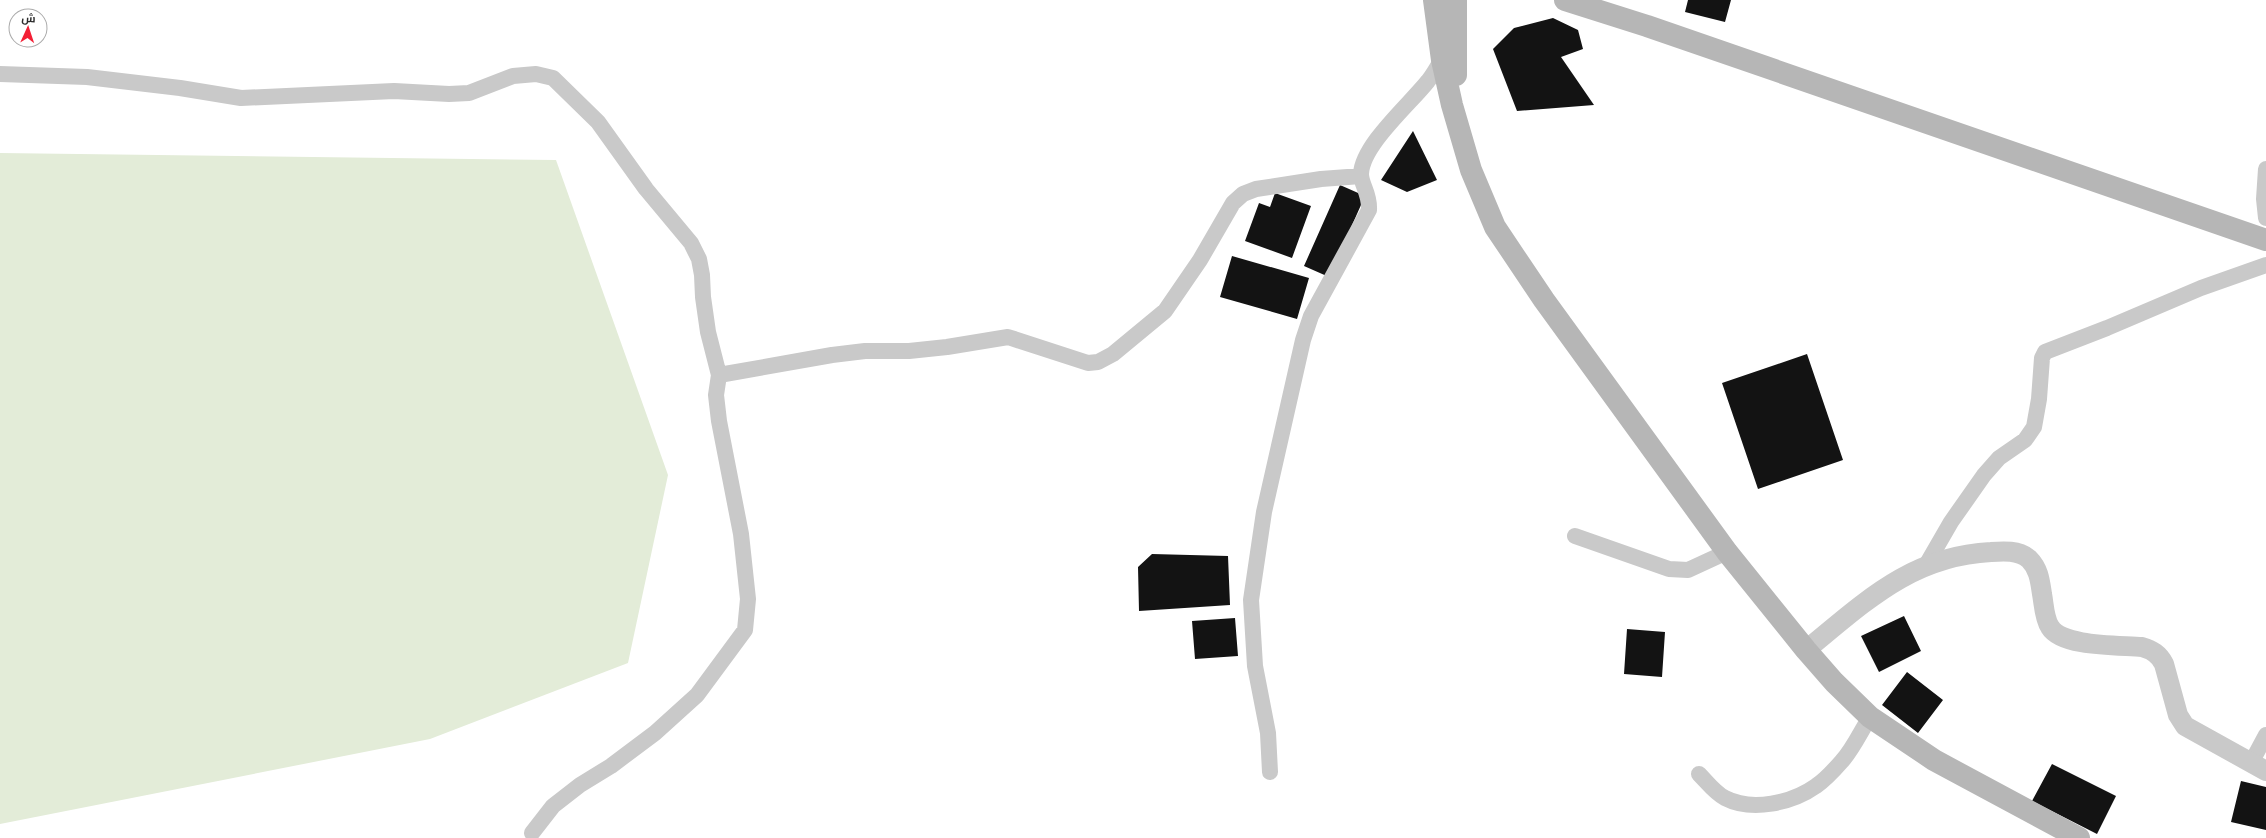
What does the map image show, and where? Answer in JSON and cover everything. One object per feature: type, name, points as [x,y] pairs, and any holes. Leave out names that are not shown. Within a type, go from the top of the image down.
[{"type":"main road","points":[[1434,0],[1442,60],[1456,120],[1477,186],[1495,226],[1511,253],[1727,552],[1806,650],[1834,682],[1870,717],[1934,760],[2079,838]]},
{"type":"main road","points":[[1456,0],[1456,120]]},
{"type":"main road","points":[[1565,0],[1647,26],[2266,240]]},
{"type":"main road","points":[[1598,0],[1629,14],[1647,26]]},
{"type":"street","points":[[1270,772],[1268,733],[1255,666],[1252,630],[1253,580],[1270,481],[1303,340],[1311,316],[1369,210],[1368,194],[1361,176],[1364,160],[1373,146],[1429,80],[1442,60]]},
{"type":"street","points":[[0,74],[87,77],[180,88],[241,98],[394,91],[449,94],[469,93],[513,76],[536,74],[553,78],[598,122],[646,189],[691,243],[699,259],[708,332],[719,375],[716,395],[719,422],[741,534],[748,599],[745,630],[697,695],[643,742],[612,766],[580,785],[553,806],[532,833]]},
{"type":"street","points":[[2266,169],[2264,193],[2266,218]]},
{"type":"street","points":[[719,375],[832,355],[865,351],[909,351],[947,347],[1008,337],[1088,363],[1098,362],[1113,354],[1165,310],[1197,265],[1233,203],[1243,194],[1256,189],[1321,179],[1361,176]]},
{"type":"street","points":[[1926,567],[1951,522],[1984,475],[1999,458],[2025,440],[2034,427],[2039,398],[2042,358],[2045,352],[2107,328],[2201,288],[2266,265]]},
{"type":"street","points":[[1575,536],[1669,568],[1688,570],[1727,552]]},
{"type":"street","points":[[1806,650],[1878,591],[1899,578],[1953,556],[1973,553],[2016,552],[2028,558],[2039,572],[2047,620],[2050,628],[2060,636],[2075,641],[2142,647],[2152,650],[2161,658],[2164,664],[2178,715],[2185,726],[2259,767],[2266,735]]},
{"type":"street","points":[[1699,774],[1714,790],[1725,798],[1737,802],[1758,805],[1798,796],[1816,786],[1843,761],[1870,717]]},
{"type":"green space","points":[[0,153],[556,160],[668,475],[628,663],[430,739],[0,824]]},
{"type":"building","points":[[1688,0],[1731,0],[1725,22],[1685,12]]},
{"type":"building","points":[[1553,18],[1578,30],[1583,49],[1561,57],[1594,105],[1517,111],[1493,49],[1514,28]]},
{"type":"building","points":[[1413,131],[1437,180],[1407,192],[1381,180]]},
{"type":"building","points":[[1340,185],[1365,196],[1329,277],[1304,266]]},
{"type":"building","points":[[1275,193],[1311,206],[1292,258],[1245,241],[1259,203],[1270,207]]},
{"type":"building","points":[[1232,256],[1309,278],[1297,319],[1220,297]]},
{"type":"building","points":[[1807,354],[1843,460],[1758,489],[1722,383]]},
{"type":"building","points":[[1152,554],[1228,556],[1230,605],[1139,611],[1138,567]]},
{"type":"building","points":[[1904,616],[1921,651],[1879,672],[1861,636]]},
{"type":"building","points":[[1235,618],[1238,656],[1195,659],[1192,621]]},
{"type":"building","points":[[1627,629],[1665,632],[1662,677],[1624,674]]},
{"type":"building","points":[[1907,672],[1943,700],[1918,733],[1882,705]]},
{"type":"building","points":[[2052,764],[2116,796],[2097,834],[2032,801]]},
{"type":"building","points":[[2241,781],[2266,787],[2266,830],[2231,822]]}]
